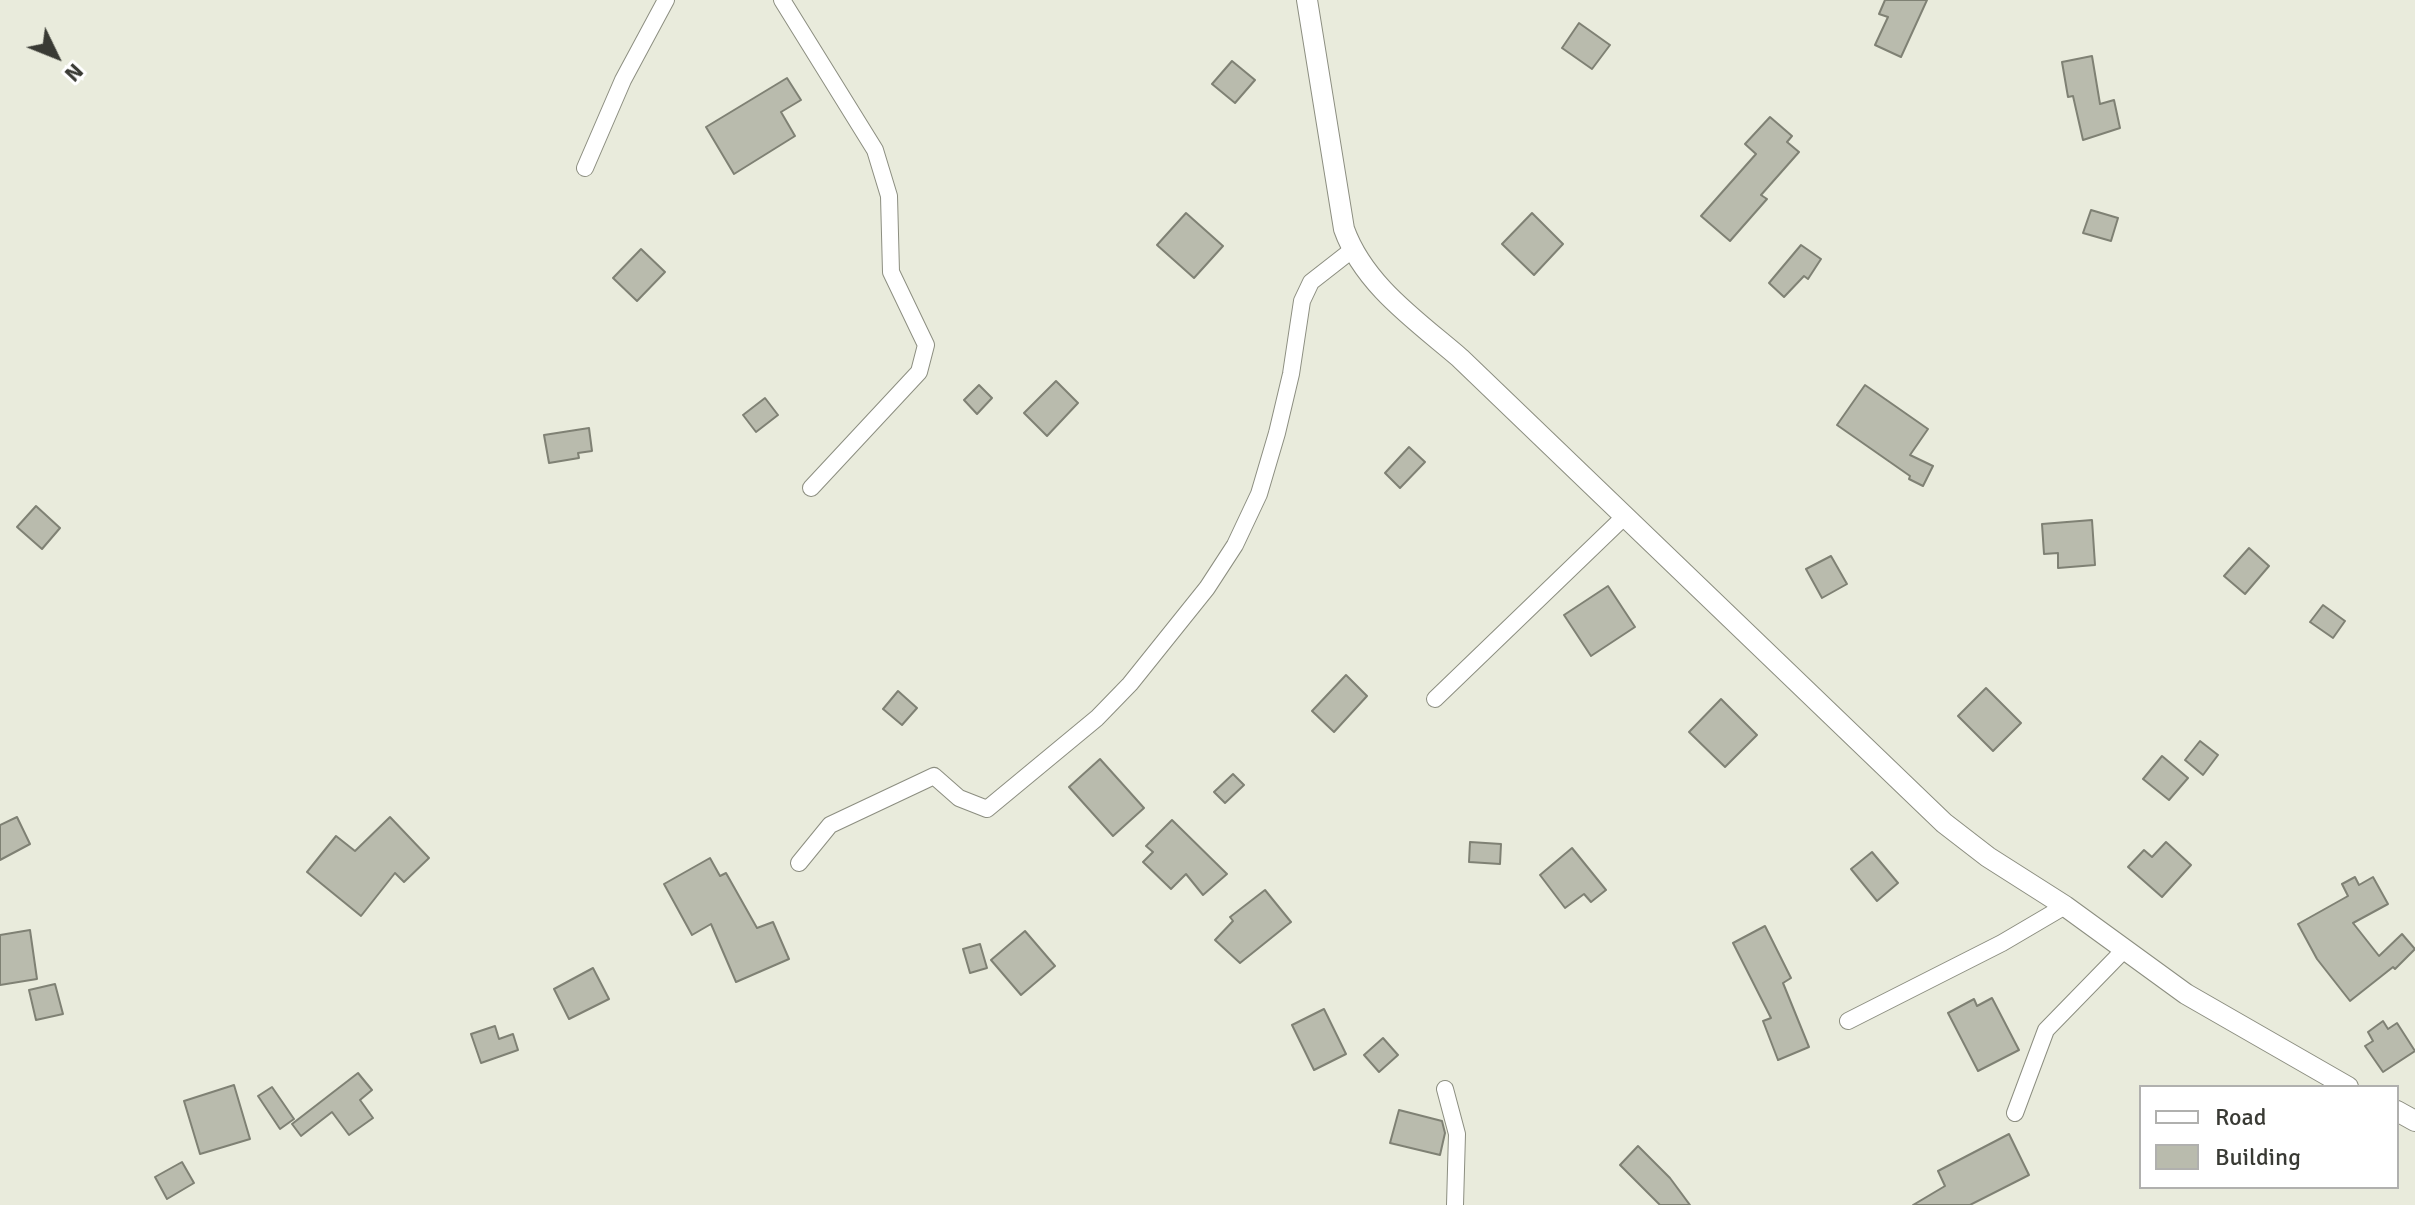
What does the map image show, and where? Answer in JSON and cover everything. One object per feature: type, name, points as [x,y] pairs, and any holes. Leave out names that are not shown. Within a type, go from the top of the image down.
[{"type":"street","points":[[585,168],[623,80],[666,0]]},
{"type":"street","points":[[782,0],[875,150],[889,196],[891,272],[926,345],[919,372],[811,488]]},
{"type":"street","points":[[1307,0],[1344,229],[1352,250],[1381,287],[1460,358],[1944,823],[2186,994],[2345,1085]]},
{"type":"street","points":[[799,863],[830,825],[934,776],[959,798],[987,809],[1097,718],[1130,684],[1207,588],[1235,545],[1259,494],[1277,433],[1291,374],[1302,301],[1311,282],[1352,250]]},
{"type":"street","points":[[1435,699],[1625,516]]},
{"type":"street","points":[[1848,1021],[2002,943],[2065,906]]},
{"type":"street","points":[[2015,1113],[2046,1030],[2124,950]]},
{"type":"street","points":[[1445,1089],[1457,1134],[1455,1205]]},
{"type":"building","points":[[1885,0],[1927,0],[1901,57],[1875,45],[1888,17],[1879,14]]},
{"type":"building","points":[[1579,23],[1610,45],[1592,69],[1562,48]]},
{"type":"building","points":[[2092,56],[2100,104],[2114,100],[2120,128],[2083,140],[2073,96],[2068,97],[2062,62]]},
{"type":"building","points":[[1232,61],[1255,80],[1235,103],[1212,84]]},
{"type":"building","points":[[787,78],[801,100],[781,112],[795,136],[734,174],[706,127]]},
{"type":"building","points":[[1770,117],[1792,136],[1787,142],[1799,152],[1761,195],[1767,199],[1730,241],[1701,216],[1756,154],[1745,144]]},
{"type":"building","points":[[2091,210],[2118,218],[2111,241],[2083,233]]},
{"type":"building","points":[[1186,213],[1223,246],[1194,278],[1157,245]]},
{"type":"building","points":[[1532,213],[1563,244],[1534,275],[1502,244]]},
{"type":"building","points":[[1801,245],[1821,259],[1808,279],[1804,276],[1784,297],[1769,283]]},
{"type":"building","points":[[641,249],[665,272],[637,301],[613,278]]},
{"type":"building","points":[[1056,381],[1078,403],[1047,436],[1024,413]]},
{"type":"building","points":[[979,385],[992,398],[977,414],[964,400]]},
{"type":"building","points":[[1865,385],[1928,429],[1910,455],[1933,466],[1923,486],[1837,425]]},
{"type":"building","points":[[765,398],[778,415],[756,432],[743,415]]},
{"type":"building","points":[[589,428],[592,451],[578,453],[579,458],[549,463],[544,435]]},
{"type":"building","points":[[1409,447],[1425,462],[1400,488],[1385,473]]},
{"type":"building","points":[[36,506],[60,528],[42,549],[17,527]]},
{"type":"building","points":[[2092,520],[2095,565],[2058,568],[2058,553],[2044,554],[2042,524]]},
{"type":"building","points":[[2249,548],[2269,566],[2245,594],[2224,576]]},
{"type":"building","points":[[1831,556],[1847,584],[1822,598],[1806,569]]},
{"type":"building","points":[[1608,586],[1635,627],[1591,656],[1564,615]]},
{"type":"building","points":[[2323,605],[2345,621],[2333,638],[2310,622]]},
{"type":"building","points":[[1346,675],[1367,696],[1334,732],[1312,711]]},
{"type":"building","points":[[1986,688],[2021,723],[1993,751],[1958,716]]},
{"type":"building","points":[[898,691],[917,708],[902,725],[883,709]]},
{"type":"building","points":[[1721,699],[1757,735],[1725,767],[1689,732]]},
{"type":"building","points":[[2200,741],[2218,755],[2203,775],[2185,760]]},
{"type":"building","points":[[2162,756],[2188,778],[2169,800],[2143,779]]},
{"type":"building","points":[[1100,759],[1144,808],[1113,836],[1069,787]]},
{"type":"building","points":[[1233,774],[1244,785],[1225,803],[1214,792]]},
{"type":"building","points":[[17,817],[30,844],[0,860],[0,825]]},
{"type":"building","points":[[390,817],[429,858],[404,882],[395,873],[361,916],[307,872],[336,836],[355,851]]},
{"type":"building","points":[[1172,820],[1227,874],[1203,895],[1186,874],[1171,889],[1143,862],[1153,852],[1146,846]]},
{"type":"building","points":[[1470,842],[1501,844],[1500,864],[1469,862]]},
{"type":"building","points":[[2166,842],[2191,865],[2162,897],[2128,867],[2144,850],[2152,857]]},
{"type":"building","points":[[1572,848],[1606,890],[1591,902],[1584,894],[1565,908],[1540,875]]},
{"type":"building","points":[[1872,852],[1898,883],[1877,901],[1851,869]]},
{"type":"building","points":[[710,858],[720,876],[726,873],[757,928],[773,922],[789,959],[736,982],[711,924],[692,935],[664,884]]},
{"type":"building","points":[[2355,877],[2359,885],[2373,877],[2388,904],[2353,923],[2379,956],[2402,934],[2415,949],[2395,969],[2393,967],[2350,1001],[2317,959],[2298,924],[2348,896],[2342,884]]},
{"type":"building","points":[[1265,890],[1291,922],[1240,963],[1215,940],[1233,921],[1230,917]]},
{"type":"building","points":[[1765,926],[1791,978],[1783,983],[1809,1047],[1778,1060],[1763,1021],[1771,1018],[1733,943]]},
{"type":"building","points":[[30,930],[37,979],[0,985],[0,935]]},
{"type":"building","points":[[1025,931],[1055,966],[1021,995],[991,960]]},
{"type":"building","points":[[980,944],[987,968],[970,973],[963,949]]},
{"type":"building","points":[[593,968],[609,999],[569,1019],[554,989]]},
{"type":"building","points":[[55,984],[63,1014],[36,1020],[29,990]]},
{"type":"building","points":[[1992,998],[2019,1050],[1978,1071],[1948,1013],[1974,999],[1977,1006]]},
{"type":"building","points":[[1324,1009],[1346,1054],[1314,1070],[1292,1025]]},
{"type":"building","points":[[2383,1021],[2388,1029],[2397,1023],[2415,1051],[2383,1072],[2365,1046],[2373,1041],[2368,1032]]},
{"type":"building","points":[[495,1026],[499,1039],[513,1034],[518,1050],[481,1063],[471,1034]]},
{"type":"building","points":[[1383,1038],[1398,1055],[1379,1072],[1364,1055]]},
{"type":"building","points":[[358,1073],[372,1090],[360,1100],[373,1118],[349,1135],[332,1112],[301,1136],[292,1124]]},
{"type":"building","points":[[234,1085],[250,1139],[200,1154],[184,1101]]},
{"type":"building","points":[[272,1087],[294,1119],[280,1129],[258,1096]]},
{"type":"building","points":[[1399,1110],[1442,1121],[1445,1133],[1440,1155],[1390,1143]]},
{"type":"building","points":[[2009,1134],[2029,1175],[1970,1205],[1913,1205],[1945,1186],[1938,1171]]},
{"type":"building","points":[[1638,1146],[1670,1178],[1690,1205],[1660,1205],[1620,1165]]},
{"type":"building","points":[[182,1162],[194,1183],[167,1199],[155,1177]]}]
